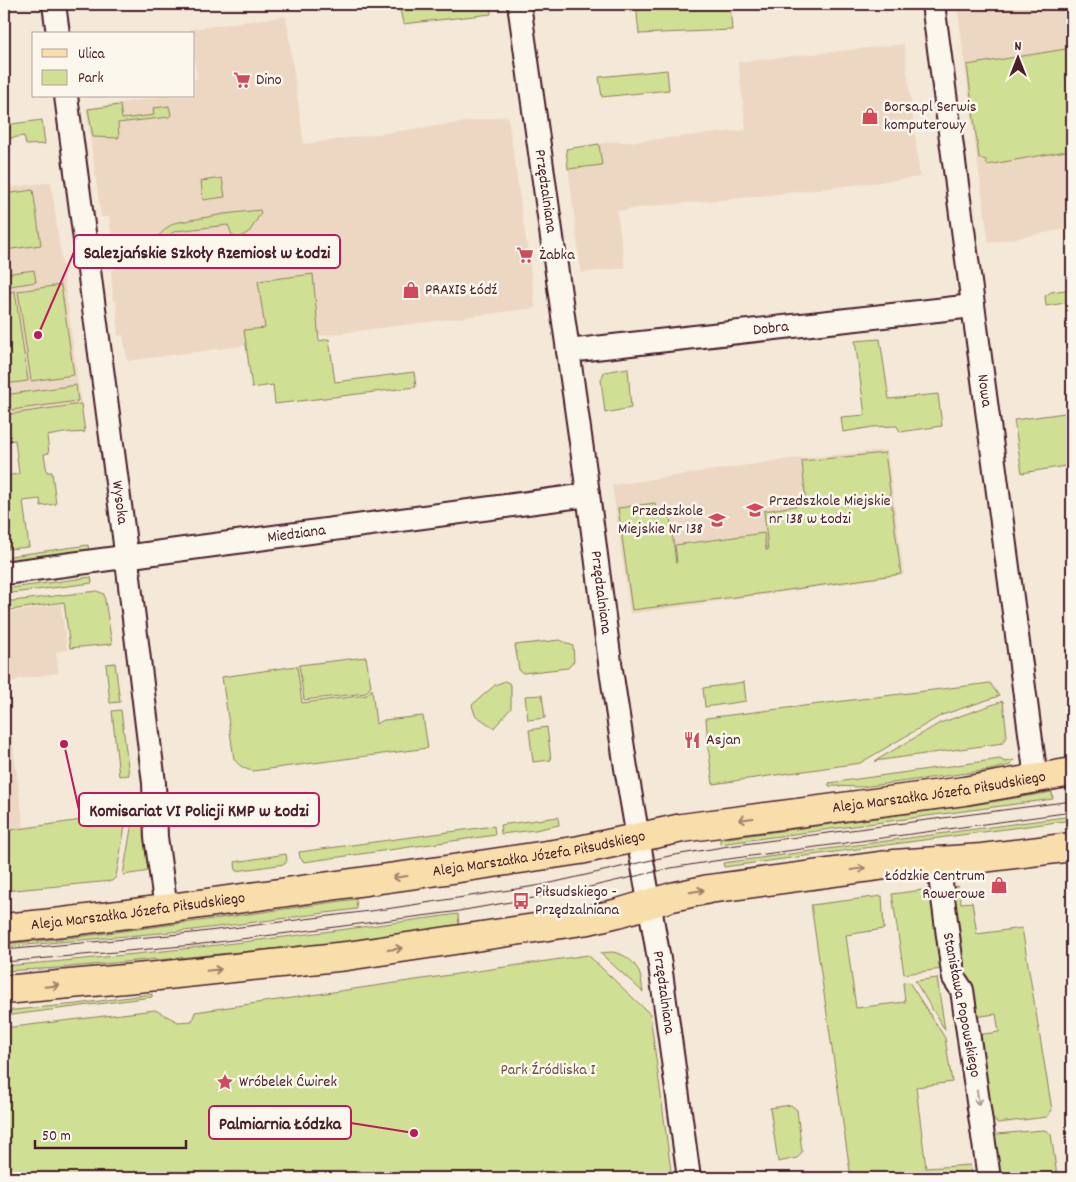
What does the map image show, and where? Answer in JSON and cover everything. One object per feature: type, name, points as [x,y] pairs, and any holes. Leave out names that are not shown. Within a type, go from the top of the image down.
[{"type":"main road","name":"Aleja Marszałka Józefa Piłsudskiego","points":[[4,928],[166,909],[553,854],[682,828],[964,791],[1072,772]]},
{"type":"main road","points":[[4,990],[346,956],[589,920],[709,889],[894,864],[982,858],[1072,847]]},
{"type":"street","points":[[54,4],[58,32]]},
{"type":"street","name":"Przędzalniana","points":[[519,4],[611,670],[660,965],[689,1178]]},
{"type":"street","name":"Nowa","points":[[933,4],[1036,778]]},
{"type":"street","name":"Wysoka","points":[[66,98],[154,783],[156,837],[166,909]]},
{"type":"street","name":"Dobra","points":[[568,351],[973,306]]},
{"type":"street","name":"Miedziana","points":[[4,573],[588,495]]},
{"type":"street","name":"Stanisława Popowskiego","points":[[938,861],[953,973],[962,990],[989,1178]]},
{"type":"shaded area","points":[[957,4],[1072,4],[1072,228],[989,243]]},
{"type":"shaded area","points":[[286,16],[304,144],[508,116],[536,308],[127,361],[123,335],[118,336],[116,301],[113,301],[111,270],[116,269],[109,217],[101,217],[86,108],[153,98],[195,98],[195,79],[197,78],[195,32],[191,32],[190,29]]},
{"type":"shaded area","points":[[904,44],[920,177],[617,211],[625,268],[581,273],[566,149],[609,142],[627,142],[746,130],[738,62]]},
{"type":"shaded area","points":[[51,182],[85,432],[70,432],[4,442],[4,188]]},
{"type":"shaded area","name":"Przedszkole Miejskie nr 138 w Łodzi","points":[[887,450],[904,575],[630,614],[612,485],[788,459]]},
{"type":"shaded area","points":[[62,604],[68,650],[56,652],[59,673],[19,679],[8,687],[6,694],[24,828],[4,831],[4,613]]},
{"type":"green space","points":[[399,4],[490,4],[491,14],[403,24]]},
{"type":"green space","points":[[636,4],[730,4],[732,30],[639,34]]},
{"type":"green space","points":[[1072,48],[1072,150],[987,165],[986,160],[979,158],[967,65]]},
{"type":"green space","points":[[667,70],[669,90],[602,97],[599,77]]},
{"type":"green space","points":[[120,105],[122,119],[154,115],[153,108],[169,106],[171,115],[169,117],[118,123],[118,138],[93,137],[88,109]]},
{"type":"green space","points":[[42,120],[45,144],[26,145],[24,136],[4,139],[4,125]]},
{"type":"green space","points":[[599,144],[602,165],[568,169],[566,149]]},
{"type":"green space","points":[[222,178],[225,197],[203,200],[201,181]]},
{"type":"green space","points":[[33,190],[41,245],[4,250],[4,194]]},
{"type":"green space","points":[[260,210],[261,213],[250,231],[238,239],[232,235],[228,225],[176,231],[163,244],[156,238],[174,223]]},
{"type":"green space","points":[[34,270],[36,282],[4,287],[4,274]]},
{"type":"green space","points":[[313,274],[319,341],[329,339],[335,382],[414,372],[416,387],[275,404],[273,385],[252,388],[244,330],[265,328],[258,281]]},
{"type":"green space","points":[[61,285],[74,375],[31,381],[18,291]]},
{"type":"green space","points":[[1072,289],[1072,302],[1046,306],[1045,296],[1051,292]]},
{"type":"green space","points":[[15,291],[28,381],[4,384],[4,293]]},
{"type":"green space","points":[[880,339],[889,399],[938,394],[942,426],[900,432],[897,426],[873,427],[843,432],[841,417],[865,415],[855,341]]},
{"type":"green space","points":[[628,368],[631,408],[605,413],[601,380],[604,372]]},
{"type":"green space","points":[[76,385],[78,401],[4,411],[4,395]]},
{"type":"green space","points":[[81,404],[85,432],[70,432],[47,436],[49,453],[44,454],[47,472],[52,472],[56,504],[41,506],[40,499],[23,501],[29,547],[8,549],[8,544],[4,543],[4,476],[19,474],[15,440],[4,442],[4,415]]},
{"type":"green space","points":[[1072,412],[1072,465],[1022,473],[1014,420]]},
{"type":"green space","name":"Przedszkole Miejskie nr 138 w Łodzi","points":[[885,453],[901,574],[632,610],[618,508],[655,503],[656,511],[669,509],[676,563],[675,545],[764,533],[766,550],[768,550],[764,511],[806,504],[802,461]]},
{"type":"green space","points":[[88,545],[89,552],[11,562],[10,556]]},
{"type":"green space","points":[[91,577],[92,583],[4,594],[4,589]]},
{"type":"green space","points":[[97,591],[104,594],[112,644],[70,648],[64,602],[4,611],[4,602]]},
{"type":"green space","points":[[560,640],[573,646],[574,661],[568,668],[523,673],[519,670],[515,645]]},
{"type":"green space","points":[[366,657],[371,686],[366,693],[304,700],[299,665]]},
{"type":"green space","points":[[115,663],[120,702],[110,703],[106,664]]},
{"type":"green space","points":[[297,666],[302,703],[367,695],[372,689],[376,724],[384,720],[423,716],[428,748],[253,771],[242,767],[234,759],[222,677]]},
{"type":"green space","points":[[505,681],[511,686],[511,708],[494,728],[475,715],[472,705],[495,685]]},
{"type":"green space","points":[[744,682],[746,701],[705,707],[703,688]]},
{"type":"green space","points":[[990,683],[999,696],[942,715],[860,763],[713,784],[706,718]]},
{"type":"green space","points":[[542,695],[545,718],[528,720],[525,696]]},
{"type":"green space","points":[[1003,701],[1007,736],[1003,743],[875,761],[940,723]]},
{"type":"green space","points":[[121,710],[129,775],[119,776],[112,711]]},
{"type":"green space","points":[[547,727],[551,760],[533,762],[529,730]]},
{"type":"green space","points":[[1000,759],[1005,762],[1015,760],[1010,765],[990,770],[862,787],[829,786],[829,783]]},
{"type":"green space","points":[[131,792],[116,877],[112,881],[4,891],[4,831],[124,814],[122,793]]},
{"type":"green space","points":[[1052,792],[1053,799],[720,844],[720,839],[967,806]]},
{"type":"green space","points":[[141,804],[150,871],[123,875],[135,805]]},
{"type":"green space","points":[[1072,816],[1072,820],[724,867],[723,863]]},
{"type":"green space","points":[[558,817],[559,825],[501,834],[500,825]]},
{"type":"green space","points":[[494,826],[495,835],[304,862],[300,858],[299,852]]},
{"type":"green space","points":[[286,854],[287,860],[285,864],[236,871],[235,862]]},
{"type":"green space","points":[[958,886],[961,903],[972,902],[977,934],[1022,928],[1052,1110],[1047,1117],[998,1123],[989,1116],[976,1035],[999,1032],[996,1014],[974,1017],[964,977],[947,888]]},
{"type":"green space","points":[[930,889],[932,891],[942,969],[904,974],[892,894]]},
{"type":"green space","points":[[882,896],[884,929],[846,935],[856,1008],[905,1002],[903,983],[909,982],[945,1038],[952,1082],[916,1087],[926,1168],[970,1165],[973,1178],[851,1178],[811,905]]},
{"type":"green space","points":[[356,899],[357,909],[193,930],[4,947],[4,944],[61,939]]},
{"type":"green space","points":[[458,914],[459,925],[344,942],[158,960],[4,971],[4,966],[118,956]]},
{"type":"green space","points":[[612,952],[625,957],[636,966],[641,977],[643,992],[600,953]]},
{"type":"green space","name":"Park Źródliska I","points":[[588,955],[650,1014],[672,1178],[4,1178],[4,1028],[155,1010],[178,1022],[192,1021],[195,1012]]},
{"type":"green space","points":[[937,978],[945,1030],[915,981]]},
{"type":"green space","points":[[152,994],[152,997],[4,1016],[4,1011]]},
{"type":"green space","points":[[791,1105],[797,1110],[802,1152],[797,1158],[778,1162],[770,1108]]},
{"type":"green space","points":[[1043,1130],[1051,1134],[1057,1176],[1067,1178],[996,1178],[990,1141],[997,1134]]},
{"type":"tram line","points":[[4,950],[192,933],[386,909],[542,885],[669,856],[729,846],[1072,801]]},
{"type":"tram line","points":[[4,962],[194,945],[453,912],[568,892],[671,868],[714,861],[1072,812]]},
{"type":"place","name":"Dino","points":[[242,80]]},
{"type":"place","name":"Borsa.pl Serwis komputerowy","points":[[870,116]]},
{"type":"place","name":"Żabka","points":[[525,255]]},
{"type":"place","name":"PRAXIS Łódź","points":[[411,290]]},
{"type":"place","name":"Salezjańskie Szkoły Rzemiosł w Łodzi","points":[[38,335]]},
{"type":"place","name":"Przedszkole Miejskie nr 138 w Łodzi","points":[[755,510]]},
{"type":"place","name":"Przedszkole Miejskie Nr 138","points":[[717,520]]},
{"type":"place","name":"Asjan","points":[[692,740]]},
{"type":"place","name":"Komisariat VI Policji KMP w Łodzi","points":[[64,744]]},
{"type":"place","name":"Łódzkie Centrum Rowerowe","points":[[999,885]]},
{"type":"place","name":"Piłsudskiego - Przędzalniana","points":[[521,901]]},
{"type":"place","name":"Wróbelek Ćwirek","points":[[225,1082]]},
{"type":"place","name":"Palmiarnia Łódzka","points":[[414,1133]]}]
